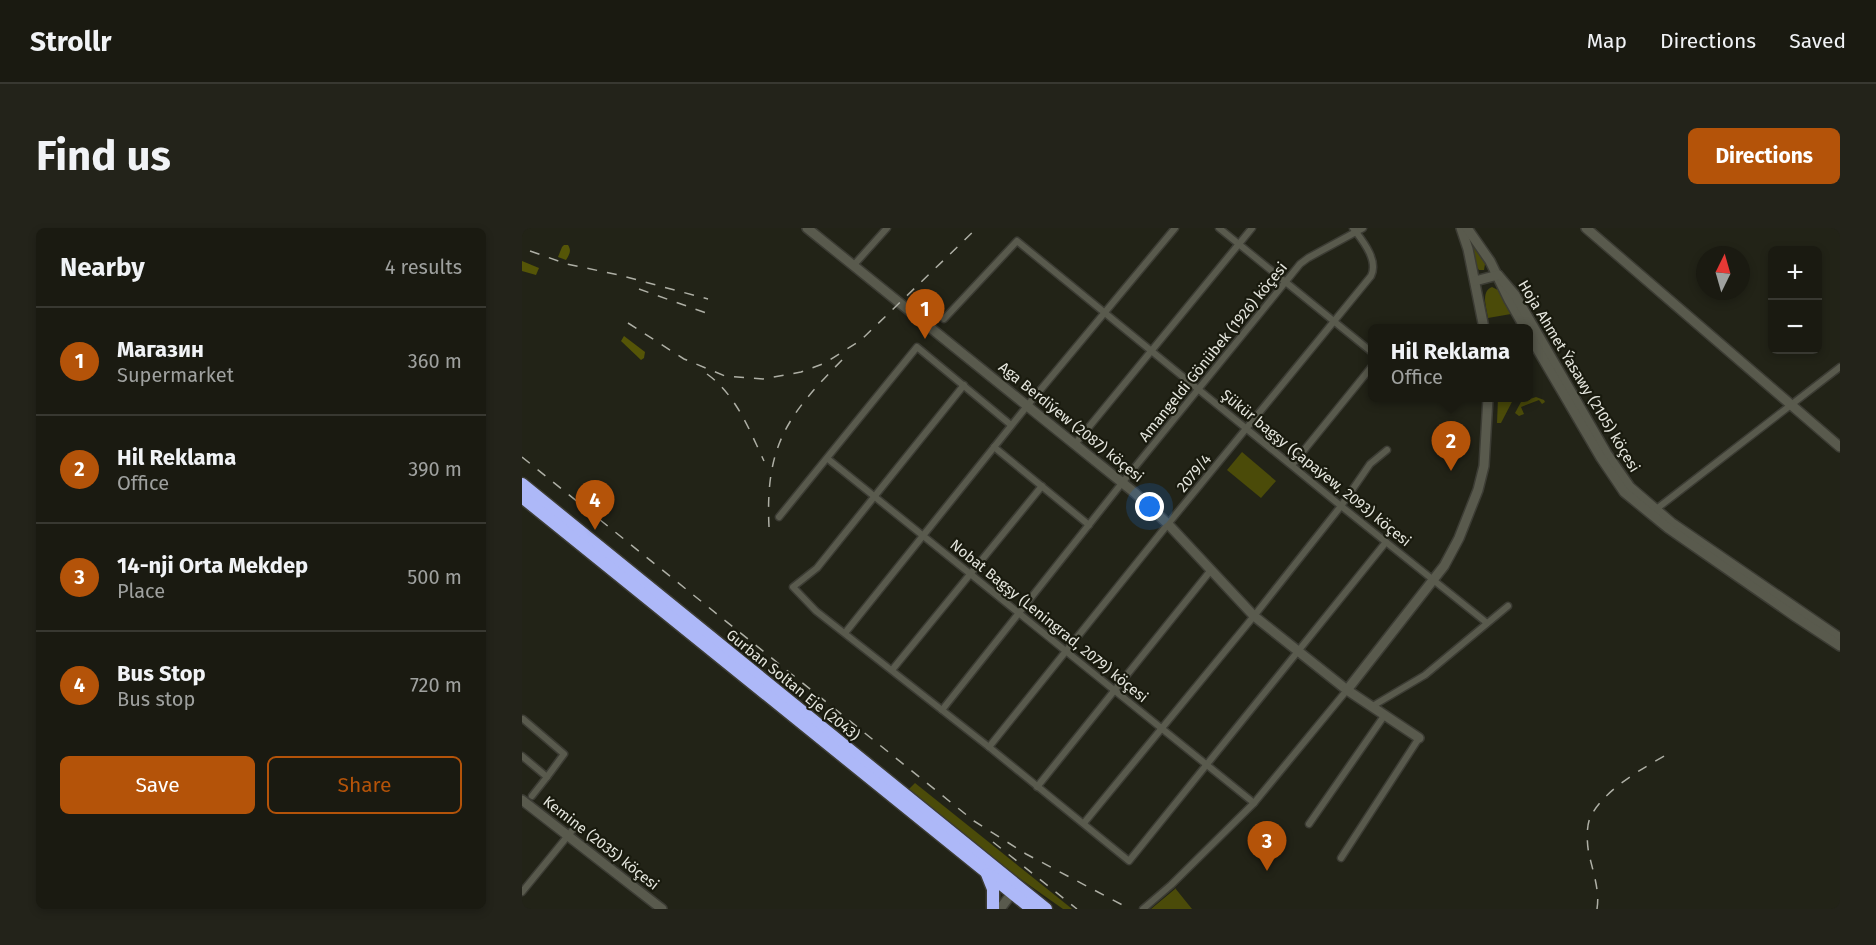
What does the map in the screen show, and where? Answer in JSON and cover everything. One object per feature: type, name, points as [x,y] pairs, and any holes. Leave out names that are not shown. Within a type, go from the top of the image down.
[{"type":"highway","name":"Gurban Soltan Eje (2043)","points":[[522,484],[1015,890],[1032,903],[1048,909]]},
{"type":"highway","name":"Gurban Soltan Eje (2043)","points":[[522,497],[984,870],[1015,890]]},
{"type":"highway","points":[[984,870],[993,889],[993,909]]},
{"type":"street","name":"Aga Berdiýew (2087) köçesi","points":[[807,228],[1122,483],[1168,524],[1254,616],[1347,690],[1419,738]]},
{"type":"street","points":[[853,266],[887,228]]},
{"type":"street","points":[[845,633],[1027,405],[1175,228]]},
{"type":"street","points":[[1219,228],[1285,284],[1368,349]]},
{"type":"street","points":[[1075,444],[1252,228]]},
{"type":"street","name":"Amangeldi Gönübek (1926) köçesi","points":[[942,710],[1122,483],[1304,261],[1354,230],[1363,228]]},
{"type":"street","points":[[1461,228],[1475,280],[1483,324]]},
{"type":"street","name":"Hoja Ahmet Ýasawy (2105) köçesi","points":[[1467,228],[1490,261],[1524,324]]},
{"type":"street","points":[[1586,228],[1840,447]]},
{"type":"street","name":"2079/4","points":[[989,747],[1374,271],[1362,238],[1354,230]]},
{"type":"street","name":"Şükür bagşy (Çapaýew, 2093) köçesi","points":[[944,319],[1017,241],[1487,623]]},
{"type":"street","name":"Hoja Ahmet Ýasawy (2105) köçesi","points":[[1475,280],[1498,275]]},
{"type":"street","name":"Hoja Ahmet Ýasawy (2105) köçesi","points":[[1498,275],[1515,295],[1532,324]]},
{"type":"street","name":"Hoja Ahmet Ýasawy (2105) köçesi","points":[[1533,326],[1625,481],[1668,528],[1840,646]]},
{"type":"street","name":"Hoja Ahmet Ýasawy (2105) köçesi","points":[[1533,341],[1601,458],[1630,498],[1682,530],[1840,638]]},
{"type":"street","points":[[780,517],[917,347],[1011,425]]},
{"type":"street","points":[[1653,512],[1840,367]]},
{"type":"street","points":[[1292,465],[1368,372]]},
{"type":"street","points":[[964,385],[817,568],[793,587],[816,611],[1129,861],[1386,542]]},
{"type":"street","points":[[1143,909],[1171,885],[1254,803],[1347,690],[1444,566],[1459,538],[1480,482],[1485,456],[1488,402]]},
{"type":"street","points":[[994,447],[1089,525]]},
{"type":"street","points":[[1084,823],[1254,616],[1341,506],[1370,464],[1387,450]]},
{"type":"street","name":"Nobat Bagşy (Leningrad, 2079) köçesi","points":[[828,459],[1254,803]]},
{"type":"street","points":[[892,670],[1042,486]]},
{"type":"street","points":[[1037,787],[1211,570]]},
{"type":"street","points":[[1371,707],[1425,675],[1508,606]]},
{"type":"street","points":[[1309,825],[1384,716]]},
{"type":"street","points":[[522,720],[564,754],[532,796]]},
{"type":"street","points":[[1341,858],[1419,738]]},
{"type":"street","points":[[522,756],[547,777]]},
{"type":"street","name":"Kemine (2035) köçesi","points":[[522,800],[662,909]]},
{"type":"street","points":[[522,892],[574,827]]},
{"type":"street","points":[[1000,909],[1015,890]]},
{"type":"shaded area","points":[[1471,244],[1474,245],[1485,264],[1484,270],[1479,270],[1477,267]]},
{"type":"shaded area","points":[[564,245],[568,245],[570,249],[566,260],[558,257]]},
{"type":"shaded area","points":[[522,261],[539,268],[536,275],[522,271]]},
{"type":"shaded area","points":[[1492,287],[1498,290],[1511,314],[1488,318],[1485,296],[1488,289]]},
{"type":"shaded area","points":[[624,336],[645,352],[644,358],[641,360],[621,341]]},
{"type":"shaded area","points":[[1536,397],[1545,402],[1542,404],[1539,400],[1521,407],[1524,414],[1519,416],[1515,413],[1521,402],[1533,402],[1533,398]]},
{"type":"shaded area","points":[[1498,402],[1512,402],[1501,423],[1497,423]]},
{"type":"shaded area","points":[[1242,452],[1276,481],[1261,498],[1227,470]]},
{"type":"shaded area","points":[[915,783],[1072,909],[1063,909],[1015,875],[911,791],[909,789]]},
{"type":"shaded area","points":[[1175,889],[1192,909],[1151,909]]},
{"type":"railway","points":[[628,323],[684,359],[725,376],[763,379],[801,372],[825,363],[861,340],[977,228]]},
{"type":"railway","points":[[530,251],[567,264],[619,275],[708,299]]},
{"type":"railway","points":[[639,289],[709,314]]},
{"type":"railway","points":[[769,527],[771,474],[776,452],[784,433],[808,397],[844,358]]},
{"type":"railway","points":[[707,374],[734,402],[764,461]]},
{"type":"railway","points":[[522,457],[974,821],[1026,854],[1130,909]]},
{"type":"railway","points":[[1597,909],[1597,888],[1588,846],[1587,831],[1590,818],[1604,798],[1614,789],[1668,754]]},
{"type":"railway","points":[[993,842],[1077,909]]},
{"type":"place","name":"Магазин","points":[[925,339]]},
{"type":"place","name":"Hil Reklama","points":[[1451,471]]},
{"type":"place","name":"Bus Stop","points":[[595,530]]},
{"type":"place","name":"14-nji Orta Mekdep","points":[[1267,871]]}]
